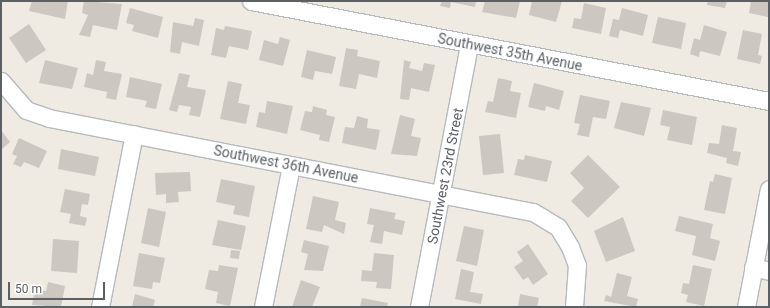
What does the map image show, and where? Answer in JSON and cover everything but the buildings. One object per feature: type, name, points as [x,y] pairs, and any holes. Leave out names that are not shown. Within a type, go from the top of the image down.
[{"type":"street","name":"Southwest 35th Avenue","points":[[251,1],[470,45],[769,101]]},
{"type":"street","name":"Southwest 23rd Street","points":[[419,307],[470,45]]},
{"type":"street","name":"Southwest 36th Avenue","points":[[1,81],[26,110],[49,118],[291,166],[442,193],[533,212],[558,228],[570,247],[577,265],[574,307]]},
{"type":"street","points":[[100,307],[134,134]]},
{"type":"street","points":[[263,307],[291,166]]},
{"type":"street","points":[[746,307],[761,269],[769,189]]}]
